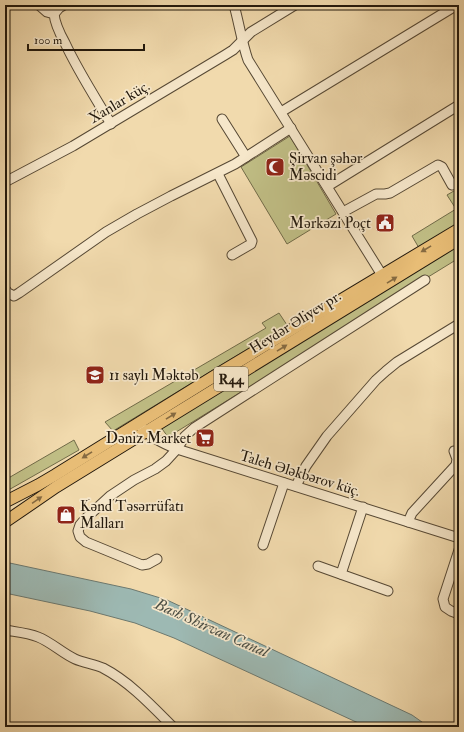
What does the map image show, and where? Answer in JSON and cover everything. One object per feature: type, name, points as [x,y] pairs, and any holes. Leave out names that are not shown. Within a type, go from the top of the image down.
[{"type":"main road","name":"Heydər Əliyev pr.","points":[[5,522],[221,372],[459,229]]},
{"type":"main road","name":"Heydər Əliyev pr.","points":[[5,502],[142,428],[459,239]]},
{"type":"street","points":[[39,5],[47,12],[54,14]]},
{"type":"street","points":[[64,5],[54,14],[54,20],[72,58],[111,124]]},
{"type":"street","points":[[234,5],[248,60],[328,186],[382,275]]},
{"type":"street","name":"Xanlar küç.","points":[[5,182],[111,124],[233,50],[251,32],[294,5]]},
{"type":"street","points":[[280,112],[457,5]]},
{"type":"street","points":[[328,186],[459,104]]},
{"type":"street","points":[[222,119],[246,157]]},
{"type":"street","points":[[5,289],[8,293],[14,296],[112,229],[171,196],[218,174],[291,128]]},
{"type":"street","points":[[343,212],[370,196],[390,192],[438,165],[442,167],[452,185]]},
{"type":"street","points":[[218,174],[252,241],[251,244],[232,255]]},
{"type":"street","points":[[158,559],[142,565],[86,542],[80,537],[78,531],[80,525],[84,519],[110,496],[166,461],[177,449],[185,436],[194,428],[426,280]]},
{"type":"street","points":[[296,486],[306,466],[327,436],[376,380],[397,362],[459,324]]},
{"type":"street","name":"Taleh Ələkbərov küç.","points":[[142,428],[156,439],[177,449],[459,538]]},
{"type":"street","points":[[408,522],[412,513],[456,465],[457,459],[454,451]]},
{"type":"street","points":[[263,545],[284,483]]},
{"type":"street","points":[[341,574],[363,507]]},
{"type":"street","points":[[459,550],[443,600],[445,607],[459,614]]},
{"type":"street","points":[[318,566],[388,591]]},
{"type":"street","points":[[5,630],[37,637],[74,658],[102,668],[120,678],[155,708],[173,727]]},
{"type":"shaded area","points":[[290,136],[336,214],[287,244],[241,167]]},
{"type":"shaded area","points":[[459,188],[459,224],[419,248],[412,236],[456,209],[447,195]]},
{"type":"shaded area","points":[[459,243],[459,258],[168,437],[160,426]]},
{"type":"shaded area","points":[[279,313],[287,325],[113,431],[105,422],[266,328],[262,323]]},
{"type":"shaded area","points":[[74,440],[79,450],[5,492],[5,480]]},
{"type":"water","name":"Bash Shirvan Canal","points":[[5,562],[131,589],[167,600],[412,715],[429,727],[367,727],[174,638],[135,623],[90,611],[5,593]]},
{"type":"place","name":"Şirvan şəhər Məscidi","points":[[275,167]]},
{"type":"place","name":"Mərkəzi Poçt","points":[[385,223]]},
{"type":"place","name":"11 saylı Məktəb","points":[[95,375]]},
{"type":"place","name":"Dəniz Market","points":[[205,438]]},
{"type":"place","name":"Kənd Təsərrüfatı Malları","points":[[66,515]]}]
